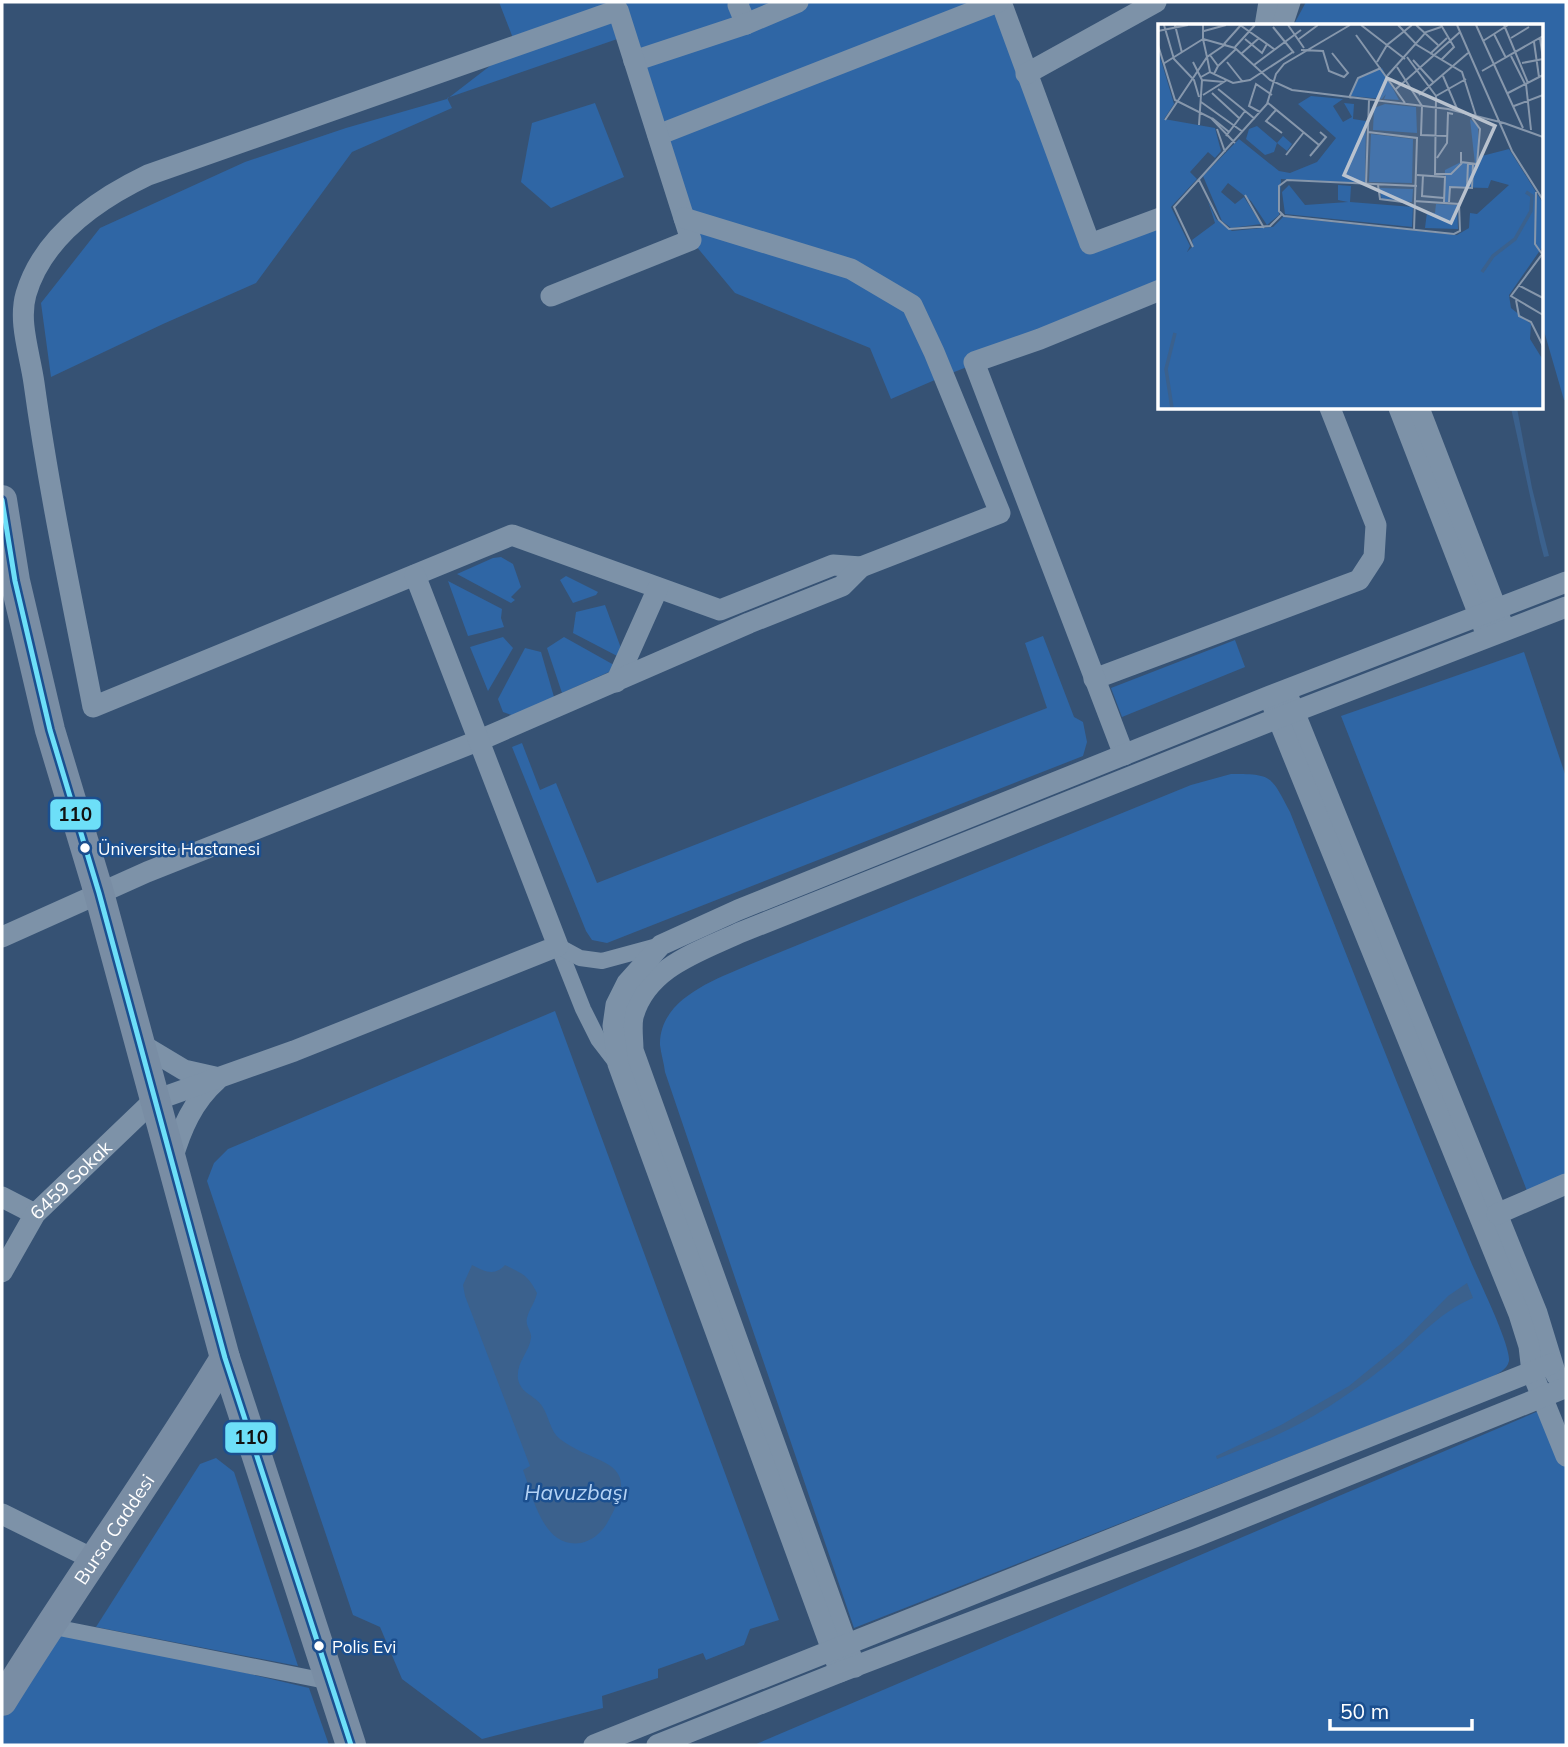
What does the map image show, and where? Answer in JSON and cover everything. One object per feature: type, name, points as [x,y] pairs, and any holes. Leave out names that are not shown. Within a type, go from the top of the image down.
[{"type":"main road","points":[[2,500],[8,587],[99,893],[153,1101],[225,1358],[352,1744]]},
{"type":"main road","name":"Bursa Caddesi","points":[[2,1701],[225,1358]]},
{"type":"street","points":[[739,2],[746,24]]},
{"type":"street","points":[[634,61],[746,24],[798,2]]},
{"type":"street","points":[[658,135],[1000,2],[1090,244],[1158,219]]},
{"type":"street","points":[[1026,74],[1156,2]]},
{"type":"street","points":[[1265,24],[1269,2]]},
{"type":"street","points":[[1283,24],[1290,2]]},
{"type":"street","points":[[551,296],[691,240],[618,10],[148,175],[107,197],[77,219],[46,255],[27,291],[23,316],[44,456],[93,707],[512,535],[720,610],[833,565],[861,567]]},
{"type":"street","points":[[2,937],[148,872],[480,740],[842,586],[861,567],[1000,513],[912,305],[851,270],[684,218]]},
{"type":"street","points":[[1124,755],[974,362],[1040,339],[1158,291]]},
{"type":"street","points":[[1094,679],[1359,580],[1374,557],[1376,525],[1331,410]]},
{"type":"street","points":[[1400,410],[1488,612]]},
{"type":"street","points":[[1420,410],[1496,633]]},
{"type":"street","points":[[415,575],[583,1009],[598,1039],[618,1065]]},
{"type":"street","points":[[558,946],[580,958],[602,961],[661,945],[738,910],[1278,693],[1566,582]]},
{"type":"street","points":[[616,681],[658,588]]},
{"type":"street","points":[[839,1647],[633,1050],[632,1019],[645,990],[669,966],[739,933],[1286,715],[1566,607]]},
{"type":"street","points":[[1278,693],[1520,1314],[1529,1346],[1531,1373],[1566,1456]]},
{"type":"street","points":[[657,1745],[1541,1398],[1564,1395],[1551,1364],[1537,1312],[1497,1214],[1286,715]]},
{"type":"street","points":[[661,945],[627,983],[616,1005],[613,1026],[618,1064],[847,1669]]},
{"type":"street","points":[[153,1101],[294,1051],[558,946]]},
{"type":"street","points":[[139,1043],[184,1070],[221,1077]]},
{"type":"street","points":[[171,1162],[180,1135],[196,1103],[221,1077]]},
{"type":"street","name":"6459 Sokak","points":[[2,1272],[35,1214],[153,1101]]},
{"type":"street","points":[[1497,1214],[1566,1184]]},
{"type":"street","points":[[2,1197],[35,1214]]},
{"type":"street","points":[[594,1745],[1551,1364]]},
{"type":"street","points":[[2,1514],[93,1559]]},
{"type":"street","points":[[49,1626],[331,1682]]},
{"type":"shaded area","points":[[499,2],[1001,2],[1090,244],[1158,219],[1158,292],[891,399],[870,348],[735,293],[691,240],[626,36],[449,97],[516,46]]},
{"type":"shaded area","points":[[1306,2],[1566,2],[1566,400],[1544,331],[1544,24],[1294,24]]},
{"type":"shaded area","points":[[447,99],[452,108],[352,152],[256,283],[51,377],[41,303],[100,228],[245,162],[346,128]]},
{"type":"shaded area","points":[[595,103],[624,177],[551,208],[521,182],[532,123]]},
{"type":"shaded area","points":[[501,557],[513,564],[521,587],[511,597],[515,600],[511,603],[457,574],[493,558]]},
{"type":"shaded area","points":[[566,576],[598,592],[573,603],[560,580]]},
{"type":"shaded area","points":[[448,581],[502,609],[504,627],[468,636]]},
{"type":"shaded area","points":[[605,605],[621,648],[621,658],[573,633],[576,612]]},
{"type":"shaded area","points":[[1043,636],[1074,717],[1083,722],[1087,742],[1083,756],[607,943],[592,940],[586,931],[512,747],[522,743],[540,790],[556,783],[597,883],[1047,708],[1025,643]]},
{"type":"shaded area","points":[[503,637],[513,648],[488,691],[470,647]]},
{"type":"shaded area","points":[[564,637],[614,665],[609,672],[562,693],[547,648]]},
{"type":"shaded area","points":[[1235,640],[1245,667],[1122,717],[1111,688]]},
{"type":"shaded area","points":[[525,648],[541,652],[554,697],[514,716],[503,712],[498,699]]},
{"type":"shaded area","points":[[1524,652],[1566,777],[1566,1180],[1529,1196],[1341,716]]},
{"type":"shaded area","points":[[1231,774],[1255,775],[1269,780],[1279,791],[1290,812],[1423,1146],[1499,1326],[1508,1353],[1508,1364],[1490,1378],[854,1628],[665,1072],[660,1045],[662,1029],[679,1003],[692,992],[722,976],[1191,785]]},
{"type":"shaded area","points":[[555,1011],[779,1620],[750,1629],[744,1645],[706,1660],[703,1653],[658,1669],[658,1678],[602,1696],[603,1708],[482,1739],[402,1679],[380,1627],[353,1615],[207,1181],[214,1163],[228,1149]]},
{"type":"shaded area","points":[[1541,1410],[1566,1460],[1566,1745],[754,1745]]},
{"type":"shaded area","points":[[216,1458],[234,1472],[298,1666],[96,1627],[200,1464]]},
{"type":"shaded area","points":[[49,1626],[309,1688],[329,1745],[2,1745],[2,1700]]},
{"type":"water","points":[[1511,410],[1517,410],[1532,488],[1549,556],[1544,557]]},
{"type":"water","name":"Havuzbaşı","points":[[472,1265],[493,1272],[505,1265],[531,1282],[537,1293],[527,1318],[531,1338],[519,1368],[520,1384],[542,1406],[560,1439],[612,1467],[619,1476],[621,1487],[617,1503],[604,1528],[588,1541],[568,1543],[557,1538],[541,1519],[523,1470],[530,1466],[465,1296],[463,1285]]},
{"type":"water","points":[[1467,1283],[1473,1298],[1437,1320],[1356,1388],[1298,1425],[1217,1459],[1216,1456],[1281,1425],[1349,1386],[1403,1342],[1448,1296]]},
{"type":"transit line","name":"110","points":[[2,500],[15,581],[50,730],[99,893],[225,1358],[351,1745]]},
{"type":"place","name":"Üniversite Hastanesi","points":[[85,848]]},
{"type":"place","name":"Polis Evi","points":[[319,1646]]}]
